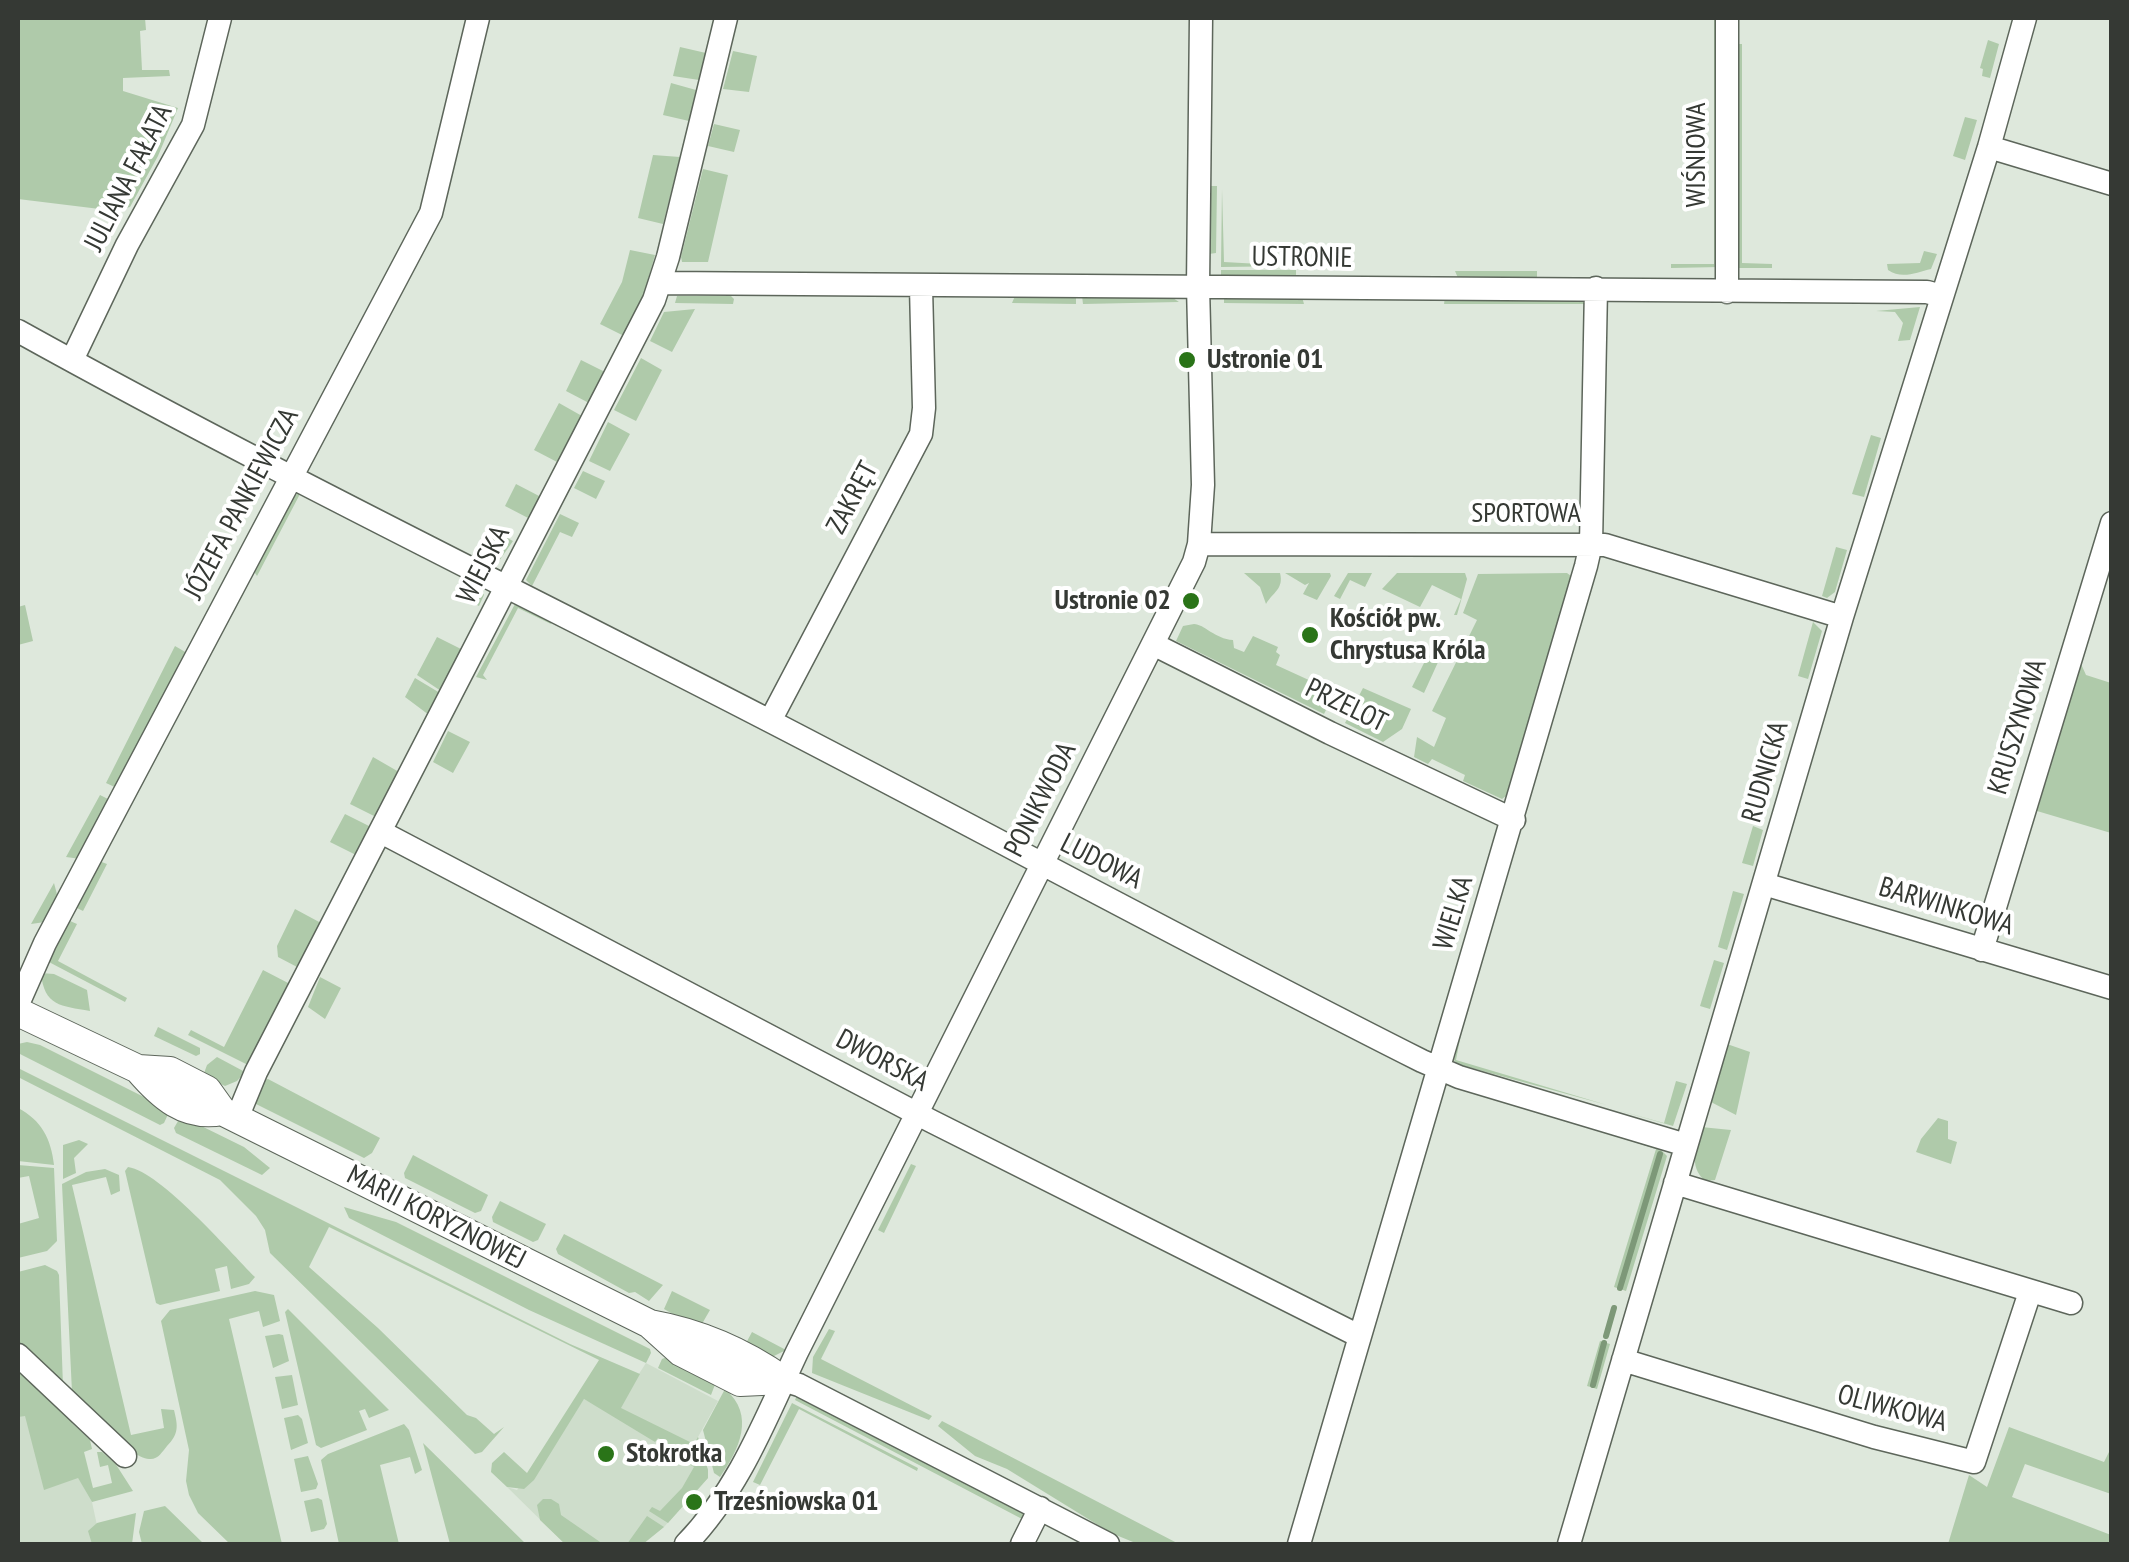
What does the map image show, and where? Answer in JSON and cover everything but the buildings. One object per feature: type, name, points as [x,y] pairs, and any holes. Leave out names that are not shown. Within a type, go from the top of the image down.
[{"type":"street","name":"JULIANA FAŁATA","points":[[72,360],[127,245],[193,125],[220,18]]},
{"type":"street","name":"JÓZEFA PANKIEWICZA","points":[[18,1008],[45,944],[431,212],[478,18]]},
{"type":"street","name":"WIEJSKA","points":[[229,1114],[256,1072],[381,832],[660,283],[726,18]]},
{"type":"street","name":"PONIKWODA","points":[[686,1544],[732,1488],[1194,562],[1200,544],[1203,466],[1198,286],[1201,18]]},
{"type":"street","name":"WIŚNIOWA","points":[[1727,18],[1727,292]]},
{"type":"street","name":"RUDNICKA","points":[[1568,1544],[1842,617],[1989,148],[2025,18]]},
{"type":"street","points":[[1989,148],[2112,184]]},
{"type":"street","name":"USTRONIE","points":[[660,283],[1406,290],[1596,288],[1927,292],[1942,296]]},
{"type":"street","name":"ZAKRĘT","points":[[770,720],[920,434],[924,408],[921,287]]},
{"type":"street","name":"WIELKA","points":[[1299,1544],[1514,820],[1591,544],[1596,288]]},
{"type":"street","name":"LUDOWA","points":[[18,331],[291,477],[770,720],[1438,1068],[1686,1145]]},
{"type":"street","name":"KRUSZYNOWA","points":[[1982,950],[2112,523]]},
{"type":"street","name":"SPORTOWA","points":[[1200,544],[1591,544],[1624,549],[1842,617]]},
{"type":"street","name":"PRZELOT","points":[[1153,644],[1514,820]]},
{"type":"street","name":"DWORSKA","points":[[381,832],[918,1114],[1359,1336]]},
{"type":"street","name":"BARWINKOWA","points":[[1764,884],[2112,988]]},
{"type":"street","name":"MARII KORYZNOWEJ","points":[[18,1008],[138,1069],[170,1071],[207,1090],[229,1114],[650,1324],[681,1352],[740,1382],[784,1380],[799,1385],[1108,1544]]},
{"type":"street","points":[[1674,1182],[2071,1303]]},
{"type":"street","name":"OLIWKOWA","points":[[1623,1360],[1874,1437],[1974,1462],[2030,1292]]},
{"type":"street","points":[[18,1355],[125,1456]]},
{"type":"street","points":[[1022,1544],[1040,1508]]},
{"type":"shaded area","points":[[646,1363],[718,1401],[698,1437],[708,1478],[664,1527],[643,1544],[565,1544],[507,1487],[517,1490],[584,1399],[613,1414]]},
{"type":"shaded area","points":[[18,1373],[92,1502],[101,1544],[18,1544]]},
{"type":"green space","points":[[18,18],[145,18],[146,30],[140,31],[142,70],[169,70],[170,76],[123,78],[123,91],[178,108],[130,207],[116,211],[18,199]]},
{"type":"green space","points":[[1714,18],[1722,18],[1721,267],[1671,268],[1671,264],[1714,264]]},
{"type":"green space","points":[[1988,40],[1999,44],[1990,78],[1982,76],[1980,68]]},
{"type":"green space","points":[[1733,44],[1742,44],[1742,263],[1772,264],[1772,268],[1736,268]]},
{"type":"green space","points":[[680,47],[706,53],[699,80],[673,76]]},
{"type":"green space","points":[[733,51],[757,56],[749,92],[723,89]]},
{"type":"green space","points":[[671,83],[696,90],[689,121],[663,115]]},
{"type":"green space","points":[[1965,117],[1977,120],[1965,160],[1953,156]]},
{"type":"green space","points":[[714,124],[740,130],[734,152],[708,146]]},
{"type":"green space","points":[[653,155],[680,157],[663,224],[638,218]]},
{"type":"green space","points":[[703,169],[728,175],[708,262],[682,262],[681,257]]},
{"type":"green space","points":[[1209,186],[1217,186],[1216,253],[1209,254]]},
{"type":"green space","points":[[1222,189],[1224,262],[1296,266],[1221,267]]},
{"type":"green space","points":[[630,250],[655,255],[644,294],[624,336],[600,324],[622,282]]},
{"type":"green space","points":[[1924,251],[1937,254],[1931,269],[1904,275],[1888,270],[1887,264],[1920,263]]},
{"type":"green space","points":[[1221,270],[1296,270],[1296,277],[1221,276]]},
{"type":"green space","points":[[1455,271],[1537,271],[1537,278],[1458,278]]},
{"type":"green space","points":[[677,296],[734,299],[733,304],[675,303]]},
{"type":"green space","points":[[1015,296],[1076,296],[1076,304],[1012,303]]},
{"type":"green space","points":[[1082,296],[1170,296],[1179,302],[1083,304]]},
{"type":"green space","points":[[1224,296],[1302,297],[1304,304],[1224,303]]},
{"type":"green space","points":[[1445,297],[1584,298],[1588,304],[1444,304]]},
{"type":"green space","points":[[1920,307],[1910,340],[1898,341],[1903,323],[1895,312],[1876,311]]},
{"type":"green space","points":[[695,309],[672,352],[650,341],[664,312]]},
{"type":"green space","points":[[641,358],[662,370],[636,421],[614,410]]},
{"type":"green space","points":[[581,360],[605,372],[589,403],[566,391]]},
{"type":"green space","points":[[559,403],[582,416],[559,463],[534,450]]},
{"type":"green space","points":[[608,422],[630,434],[610,471],[589,461]]},
{"type":"green space","points":[[1871,435],[1881,438],[1864,497],[1852,494]]},
{"type":"green space","points":[[583,471],[605,481],[596,499],[574,488]]},
{"type":"green space","points":[[516,484],[541,497],[530,519],[505,506]]},
{"type":"green space","points":[[297,494],[257,576],[253,570],[289,500]]},
{"type":"green space","points":[[560,514],[579,523],[572,537],[560,532],[532,586],[526,580]]},
{"type":"green space","points":[[492,530],[513,541],[499,561],[478,555]]},
{"type":"green space","points":[[1836,547],[1847,550],[1835,592],[1827,598],[1822,596]]},
{"type":"green space","points":[[440,563],[478,585],[484,595],[479,606],[458,595],[466,580]]},
{"type":"green space","points":[[1244,573],[1280,573],[1279,587],[1266,604],[1260,587]]},
{"type":"green space","points":[[1285,573],[1331,576],[1317,600],[1303,594],[1309,583],[1305,585]]},
{"type":"green space","points":[[1348,573],[1372,573],[1365,587],[1350,580],[1340,599],[1334,596]]},
{"type":"green space","points":[[1397,573],[1465,573],[1467,579],[1457,615],[1461,599],[1432,585],[1420,607],[1382,589]]},
{"type":"green space","points":[[1478,574],[1571,576],[1502,799],[1463,781],[1465,775],[1432,759],[1428,764],[1414,757],[1417,737],[1434,747],[1446,718],[1432,711],[1477,620],[1463,613]]},
{"type":"green space","points":[[515,604],[552,621],[551,624],[518,608],[483,675],[487,680],[476,677]]},
{"type":"green space","points":[[25,605],[33,641],[18,645],[18,607]]},
{"type":"green space","points":[[1813,622],[1822,631],[1808,679],[1798,676]]},
{"type":"green space","points":[[1194,624],[1233,640],[1234,648],[1244,652],[1253,636],[1278,647],[1276,665],[1335,692],[1324,714],[1176,641],[1183,626]]},
{"type":"green space","points":[[437,637],[463,650],[441,691],[417,675]]},
{"type":"green space","points":[[175,646],[187,653],[119,789],[106,783]]},
{"type":"green space","points":[[1428,655],[1439,660],[1424,693],[1412,687]]},
{"type":"green space","points":[[2081,664],[2086,675],[2111,683],[2111,833],[2037,811]]},
{"type":"green space","points":[[415,678],[440,693],[429,715],[405,697]]},
{"type":"green space","points":[[1363,688],[1411,709],[1402,729],[1383,742],[1345,723]]},
{"type":"green space","points":[[448,731],[470,742],[453,773],[433,762]]},
{"type":"green space","points":[[373,757],[399,772],[376,817],[350,804]]},
{"type":"green space","points":[[100,795],[112,801],[81,859],[66,857]]},
{"type":"green space","points":[[345,814],[371,827],[356,855],[330,842]]},
{"type":"green space","points":[[1753,826],[1763,830],[1753,866],[1742,863]]},
{"type":"green space","points":[[99,861],[107,864],[83,911],[75,907]]},
{"type":"green space","points":[[54,883],[59,902],[45,922],[31,924]]},
{"type":"green space","points":[[1733,891],[1744,894],[1727,950],[1718,947]]},
{"type":"green space","points":[[295,909],[321,923],[299,968],[278,957],[277,946]]},
{"type":"green space","points":[[70,921],[77,924],[58,961],[127,998],[125,1002],[47,961]]},
{"type":"green space","points":[[1714,960],[1724,963],[1710,1009],[1700,1006]]},
{"type":"green space","points":[[263,970],[290,984],[248,1065],[188,1035],[191,1030],[224,1047]]},
{"type":"green space","points":[[41,973],[54,974],[87,990],[90,1011],[50,998]]},
{"type":"green space","points":[[320,977],[341,988],[325,1019],[308,1007]]},
{"type":"green space","points":[[158,1027],[200,1048],[200,1054],[196,1056],[154,1036]]},
{"type":"green space","points":[[1461,1034],[1456,1060],[1607,1105],[1457,1064],[1454,1060]]},
{"type":"green space","points":[[27,1042],[170,1110],[164,1123],[160,1125],[18,1053],[18,1044]]},
{"type":"green space","points":[[1727,1044],[1750,1052],[1736,1115],[1709,1101]]},
{"type":"green space","points":[[217,1057],[245,1072],[225,1086],[203,1076],[207,1065]]},
{"type":"green space","points":[[20,1069],[570,1344],[640,1374],[621,1408],[694,1444],[698,1437],[708,1478],[668,1523],[649,1511],[652,1507],[660,1511],[682,1488],[694,1467],[668,1451],[670,1445],[658,1438],[655,1442],[584,1399],[534,1480],[524,1489],[507,1487],[491,1472],[492,1463],[504,1452],[527,1473],[599,1360],[329,1227],[309,1267],[467,1415],[494,1434],[504,1427],[482,1452],[475,1454],[270,1253],[265,1230],[256,1216],[220,1180],[18,1077]]},
{"type":"green space","points":[[268,1079],[380,1138],[372,1153],[364,1158],[256,1104],[261,1081]]},
{"type":"green space","points":[[1676,1081],[1687,1084],[1673,1126],[1617,1110],[1664,1123]]},
{"type":"green space","points":[[18,1108],[44,1131],[54,1165],[18,1161]]},
{"type":"green space","points":[[181,1116],[244,1147],[270,1168],[262,1175],[176,1133],[174,1128]]},
{"type":"green space","points":[[1938,1118],[1948,1121],[1948,1139],[1957,1142],[1951,1164],[1916,1152]]},
{"type":"green space","points":[[1568,1121],[1659,1148],[1667,1156],[1626,1291],[1614,1287],[1656,1149]]},
{"type":"green space","points":[[1701,1127],[1731,1130],[1715,1180],[1705,1181],[1696,1169]]},
{"type":"green space","points":[[79,1140],[88,1144],[74,1158],[76,1173],[63,1179],[63,1145]]},
{"type":"green space","points":[[413,1155],[488,1195],[481,1211],[475,1213],[405,1178]]},
{"type":"green space","points":[[911,1164],[916,1166],[884,1233],[878,1230]]},
{"type":"green space","points":[[18,1165],[54,1168],[57,1241],[47,1251],[18,1258],[18,1224],[39,1218],[29,1176],[18,1178]]},
{"type":"green space","points":[[128,1167],[158,1183],[194,1214],[255,1277],[249,1284],[231,1289],[227,1266],[215,1269],[220,1291],[156,1303],[125,1171]]},
{"type":"green space","points":[[105,1169],[119,1175],[120,1191],[111,1195],[106,1177],[72,1185],[131,1435],[164,1428],[161,1409],[174,1410],[176,1434],[152,1459],[141,1457],[119,1442],[72,1392],[62,1184],[86,1172]]},
{"type":"green space","points":[[500,1201],[546,1224],[538,1240],[533,1242],[493,1222]]},
{"type":"green space","points":[[344,1207],[396,1222],[650,1349],[651,1353],[646,1363],[529,1310],[349,1218]]},
{"type":"green space","points":[[564,1234],[663,1285],[649,1301],[635,1292],[629,1293],[558,1254],[556,1249]]},
{"type":"green space","points":[[45,1265],[59,1275],[63,1386],[18,1346],[18,1272]]},
{"type":"green space","points":[[255,1291],[274,1295],[280,1321],[263,1327],[259,1311],[229,1319],[282,1544],[230,1544],[198,1513],[186,1481],[189,1450],[161,1321],[170,1310]]},
{"type":"green space","points":[[672,1291],[710,1310],[699,1329],[664,1309]]},
{"type":"green space","points":[[288,1309],[389,1410],[369,1418],[365,1409],[359,1411],[367,1430],[321,1448],[316,1445],[285,1312]]},
{"type":"green space","points":[[829,1329],[835,1331],[821,1359],[932,1416],[929,1420],[812,1373],[813,1357]]},
{"type":"green space","points":[[752,1332],[786,1350],[770,1358],[745,1345]]},
{"type":"green space","points":[[283,1335],[289,1361],[273,1368],[265,1336]]},
{"type":"green space","points":[[1600,1341],[1610,1344],[1597,1389],[1587,1386]]},
{"type":"green space","points":[[667,1357],[716,1382],[711,1395],[658,1368]]},
{"type":"green space","points":[[18,1363],[75,1419],[72,1423],[90,1440],[92,1449],[84,1452],[93,1488],[112,1483],[108,1465],[100,1467],[97,1452],[102,1452],[115,1463],[133,1491],[92,1502],[78,1478],[44,1490],[25,1416],[18,1417]]},
{"type":"green space","points":[[292,1375],[298,1405],[282,1409],[275,1377]]},
{"type":"green space","points":[[725,1389],[740,1410],[742,1421],[738,1444],[720,1477],[714,1473],[703,1430]]},
{"type":"green space","points":[[798,1393],[829,1413],[892,1441],[1027,1513],[1024,1520],[795,1400]]},
{"type":"green space","points":[[792,1403],[918,1468],[917,1471],[799,1409],[760,1485],[753,1482]]},
{"type":"green space","points":[[298,1415],[308,1443],[291,1450],[284,1418]]},
{"type":"green space","points":[[942,1421],[1179,1544],[1138,1544],[1111,1533],[1007,1469],[975,1456],[938,1426]]},
{"type":"green space","points":[[404,1424],[422,1470],[415,1474],[410,1457],[380,1465],[399,1544],[339,1544],[321,1460]]},
{"type":"green space","points":[[2009,1427],[2104,1462],[2111,1448],[2111,1494],[2025,1464],[2012,1497],[2111,1535],[2111,1544],[1948,1544],[1969,1475],[1987,1487]]},
{"type":"green space","points":[[423,1443],[526,1544],[450,1544]]},
{"type":"green space","points":[[308,1456],[318,1484],[316,1489],[301,1492],[294,1459]]},
{"type":"green space","points":[[543,1499],[559,1504],[561,1515],[603,1544],[565,1544],[540,1520],[537,1505]]},
{"type":"green space","points":[[322,1500],[327,1524],[324,1529],[311,1532],[304,1501]]},
{"type":"green space","points":[[165,1506],[204,1544],[142,1544],[139,1532],[144,1511]]},
{"type":"green space","points":[[136,1513],[132,1544],[92,1544],[88,1531],[97,1523]]},
{"type":"green space","points":[[647,1516],[664,1527],[643,1544],[627,1544]]},
{"type":"waterway","points":[[1620,1288],[1660,1154]]},
{"type":"waterway","points":[[1606,1336],[1614,1308]]},
{"type":"waterway","points":[[1593,1385],[1604,1343]]},
{"type":"place","name":"Ustronie 01","points":[[1187,360]]},
{"type":"place","name":"Ustronie 02","points":[[1191,601]]},
{"type":"place","name":"Kościół pw. Chrystusa Króla","points":[[1310,635]]},
{"type":"place","name":"Stokrotka","points":[[606,1454]]},
{"type":"place","name":"Trześniowska 01","points":[[694,1502]]}]
